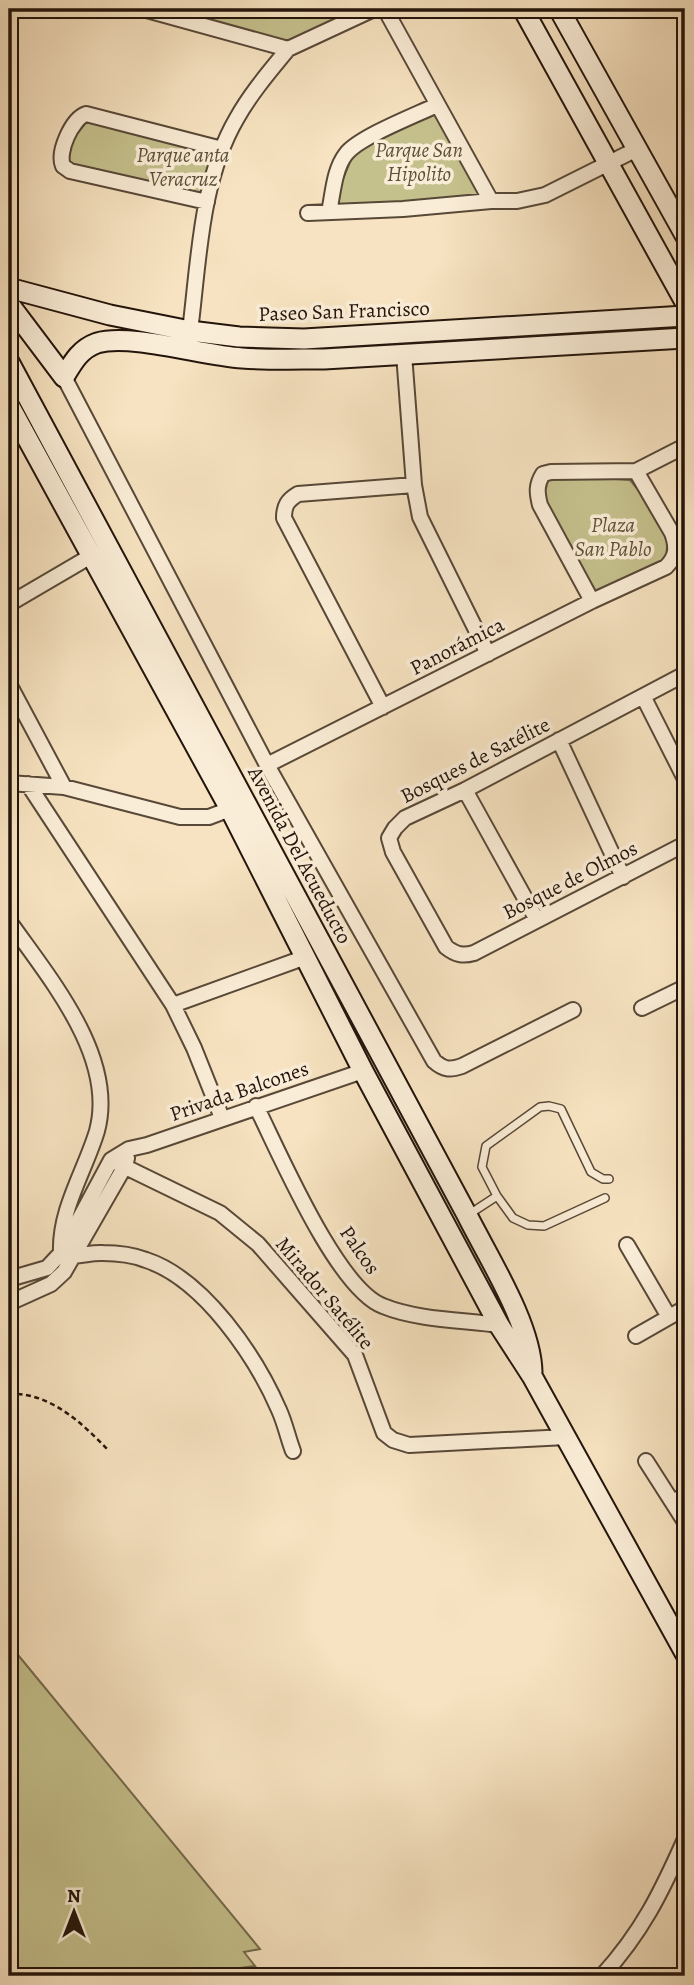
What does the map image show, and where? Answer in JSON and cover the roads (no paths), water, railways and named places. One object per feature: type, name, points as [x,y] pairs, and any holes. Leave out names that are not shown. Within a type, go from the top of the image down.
[{"type":"street","points":[[143,9],[288,49]]},
{"type":"street","points":[[190,331],[206,202],[222,149],[243,108],[288,49],[374,9]]},
{"type":"street","points":[[385,9],[491,201]]},
{"type":"street","points":[[523,9],[685,302]]},
{"type":"street","points":[[559,9],[685,235]]},
{"type":"street","points":[[329,212],[338,169],[346,154],[358,143],[437,105]]},
{"type":"street","points":[[206,202],[70,171],[63,166],[61,154],[75,120],[86,114],[222,149]]},
{"type":"street","points":[[308,213],[517,201],[545,195],[610,165],[637,149]]},
{"type":"street","name":"Paseo San Francisco","points":[[9,288],[110,315],[190,331],[239,337],[304,339],[685,316]]},
{"type":"street","name":"Avenida Del Acueducto","points":[[9,304],[64,377],[267,765],[434,1061],[442,1068],[450,1070],[462,1066],[573,1010]]},
{"type":"street","points":[[64,377],[86,348],[100,342],[148,344],[242,358],[324,359],[685,338]]},
{"type":"street","points":[[404,354],[414,485],[420,517],[488,654]]},
{"type":"street","name":"Avenida Del Acueducto","points":[[9,362],[467,1215],[525,1332],[532,1356],[532,1376]]},
{"type":"street","name":"Avenida Del Acueducto","points":[[9,405],[230,809],[363,1071],[499,1325],[532,1376],[685,1653]]},
{"type":"street","points":[[593,601],[540,505],[538,482],[543,474],[551,472],[636,471],[685,446]]},
{"type":"street","name":"Panorámica","points":[[267,765],[666,567],[673,560],[676,544],[636,471]]},
{"type":"street","points":[[383,708],[284,518],[284,509],[288,500],[298,494],[414,485]]},
{"type":"street","points":[[9,604],[91,556]]},
{"type":"street","name":"Bosques de Satélite","points":[[474,953],[455,954],[446,947],[393,852],[389,838],[395,828],[405,818],[465,790],[685,674]]},
{"type":"street","points":[[9,684],[64,787]]},
{"type":"street","points":[[643,696],[685,779]]},
{"type":"street","points":[[559,740],[623,877]]},
{"type":"street","points":[[9,783],[64,787],[180,817],[209,817],[230,809]]},
{"type":"street","points":[[28,784],[173,1005],[194,1048],[222,1118]]},
{"type":"street","points":[[465,790],[537,920]]},
{"type":"street","name":"Bosque de Olmos","points":[[474,953],[685,844]]},
{"type":"street","points":[[9,921],[76,1019],[94,1059],[100,1083],[97,1130],[62,1231],[67,1255],[102,1252],[147,1260],[180,1279],[197,1293],[227,1325],[253,1361],[280,1411],[293,1451]]},
{"type":"street","points":[[173,1005],[306,957]]},
{"type":"street","points":[[642,1008],[685,987]]},
{"type":"street","name":"Privada Balcones","points":[[9,1303],[34,1294],[64,1272],[67,1255],[111,1160],[128,1149],[147,1145],[363,1071]]},
{"type":"street","name":"Palcos","points":[[256,1106],[338,1262],[358,1288],[381,1306],[394,1310],[499,1325]]},
{"type":"street","name":"Privada Balcones","points":[[9,1279],[47,1268],[67,1255],[125,1166],[128,1149]]},
{"type":"street","name":"Mirador Satélite","points":[[111,1160],[220,1213],[258,1244],[355,1355],[384,1433],[393,1440],[409,1445],[566,1437]]},
{"type":"street","points":[[627,1245],[669,1317]]},
{"type":"street","points":[[636,1336],[685,1308]]},
{"type":"street","points":[[646,1461],[679,1498],[685,1522]]},
{"type":"street","points":[[601,1976],[626,1950],[643,1925],[685,1839]]},
{"type":"lane","points":[[605,1198],[544,1226],[528,1225],[513,1218],[496,1196],[482,1167],[486,1146],[540,1107],[561,1109],[591,1172],[603,1179],[609,1179]]},
{"type":"lane","points":[[467,1215],[496,1196]]},
{"type":"park label","name":"Parque San Hipolito","points":[[419,162]]},
{"type":"park label","name":"Parque anta Veracruz","points":[[183,167]]},
{"type":"park label","name":"Plaza San Pablo","points":[[613,537]]}]
